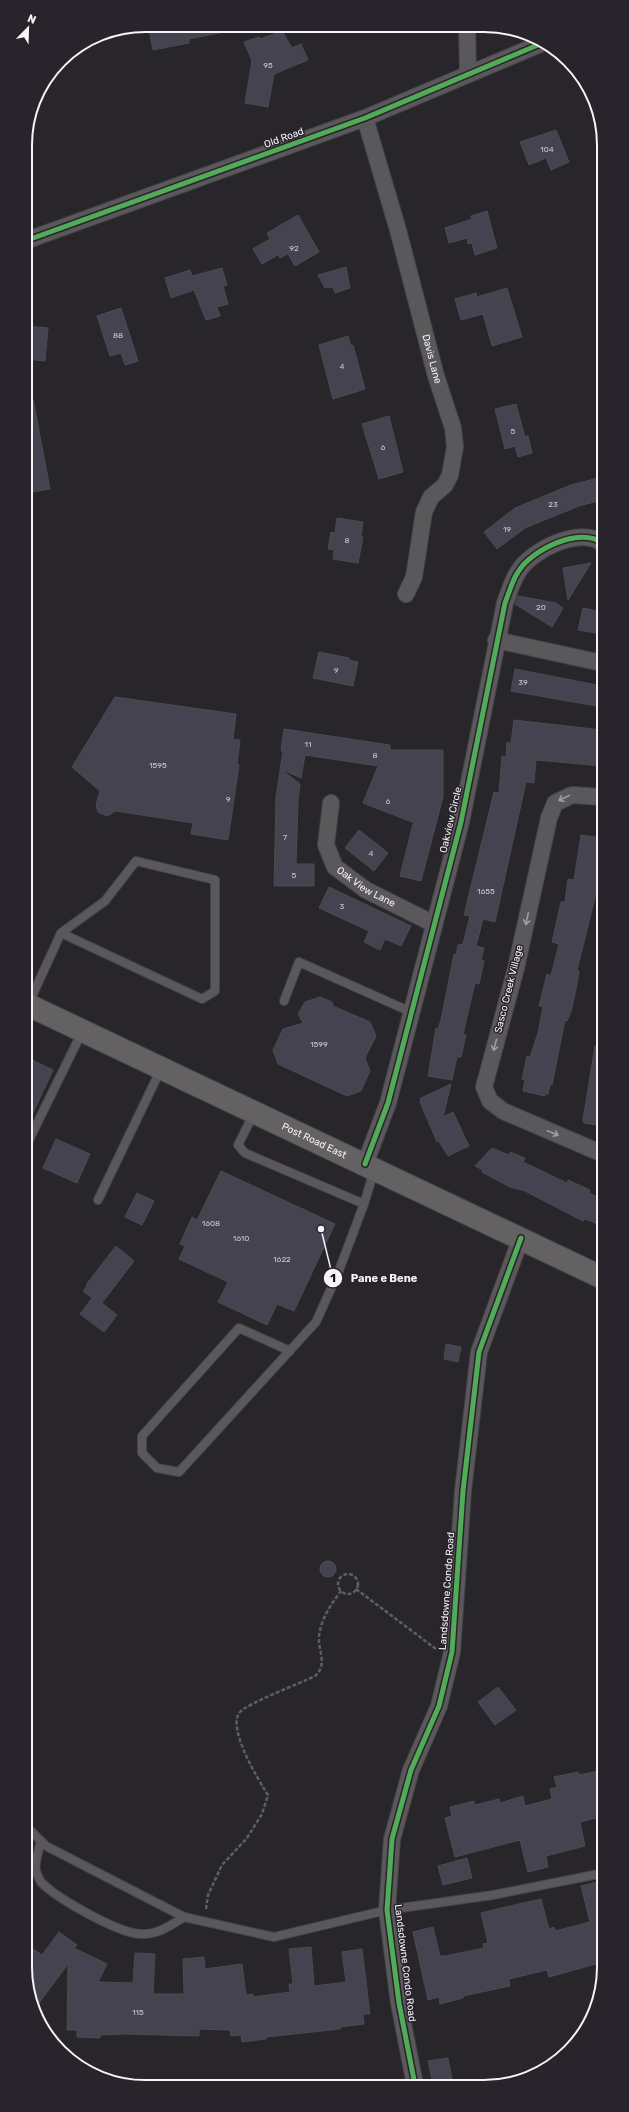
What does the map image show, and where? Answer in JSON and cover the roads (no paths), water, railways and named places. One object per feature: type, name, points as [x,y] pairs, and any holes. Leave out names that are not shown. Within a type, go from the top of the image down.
[{"type":"main road","name":"Post Road East","points":[[32,1007],[370,1166],[597,1275]]},
{"type":"street","points":[[467,32],[468,74]]},
{"type":"street","name":"Old Road","points":[[32,238],[365,118],[536,45]]},
{"type":"street","name":"Davis Lane","points":[[365,118],[398,230],[436,376],[453,428],[455,446],[450,475],[445,485],[431,497],[424,512],[414,577],[406,594]]},
{"type":"street","name":"Oakview Circle","points":[[370,1166],[388,1103],[461,822],[496,640],[505,603],[518,571],[535,553],[573,538],[597,539]]},
{"type":"street","points":[[496,640],[597,662]]},
{"type":"street","name":"Sasco Creek Village","points":[[597,797],[572,795],[555,803],[549,818],[516,968],[484,1086],[490,1101],[503,1111],[597,1151]]},
{"type":"street","name":"Oak View Lane","points":[[331,803],[326,845],[335,867],[366,890],[434,924]]},
{"type":"street","name":"Landsdowne Condo Road","points":[[413,2080],[399,2003],[387,1910],[392,1839],[411,1770],[439,1706],[452,1652],[463,1491],[479,1352],[521,1238]]},
{"type":"lane","points":[[32,994],[61,933],[105,901],[136,861],[215,880],[215,991],[202,999],[61,933]]},
{"type":"lane","points":[[284,1001],[299,962],[411,1012]]},
{"type":"lane","points":[[32,1134],[82,1031]]},
{"type":"lane","points":[[98,1200],[161,1068]]},
{"type":"lane","points":[[254,1112],[238,1145],[245,1153],[364,1204]]},
{"type":"lane","points":[[290,1351],[239,1328],[142,1436],[142,1453],[157,1468],[179,1472],[290,1351],[316,1322],[338,1273],[364,1204],[370,1166]]},
{"type":"lane","points":[[32,1832],[46,1846],[184,1917],[274,1937],[387,1910],[493,1895],[597,1874]]},
{"type":"lane","points":[[41,1841],[35,1869],[40,1881],[64,1899],[120,1930],[140,1934],[162,1931],[184,1917]]},
{"type":"place","name":"Pane e Bene","points":[[321,1229]]}]
